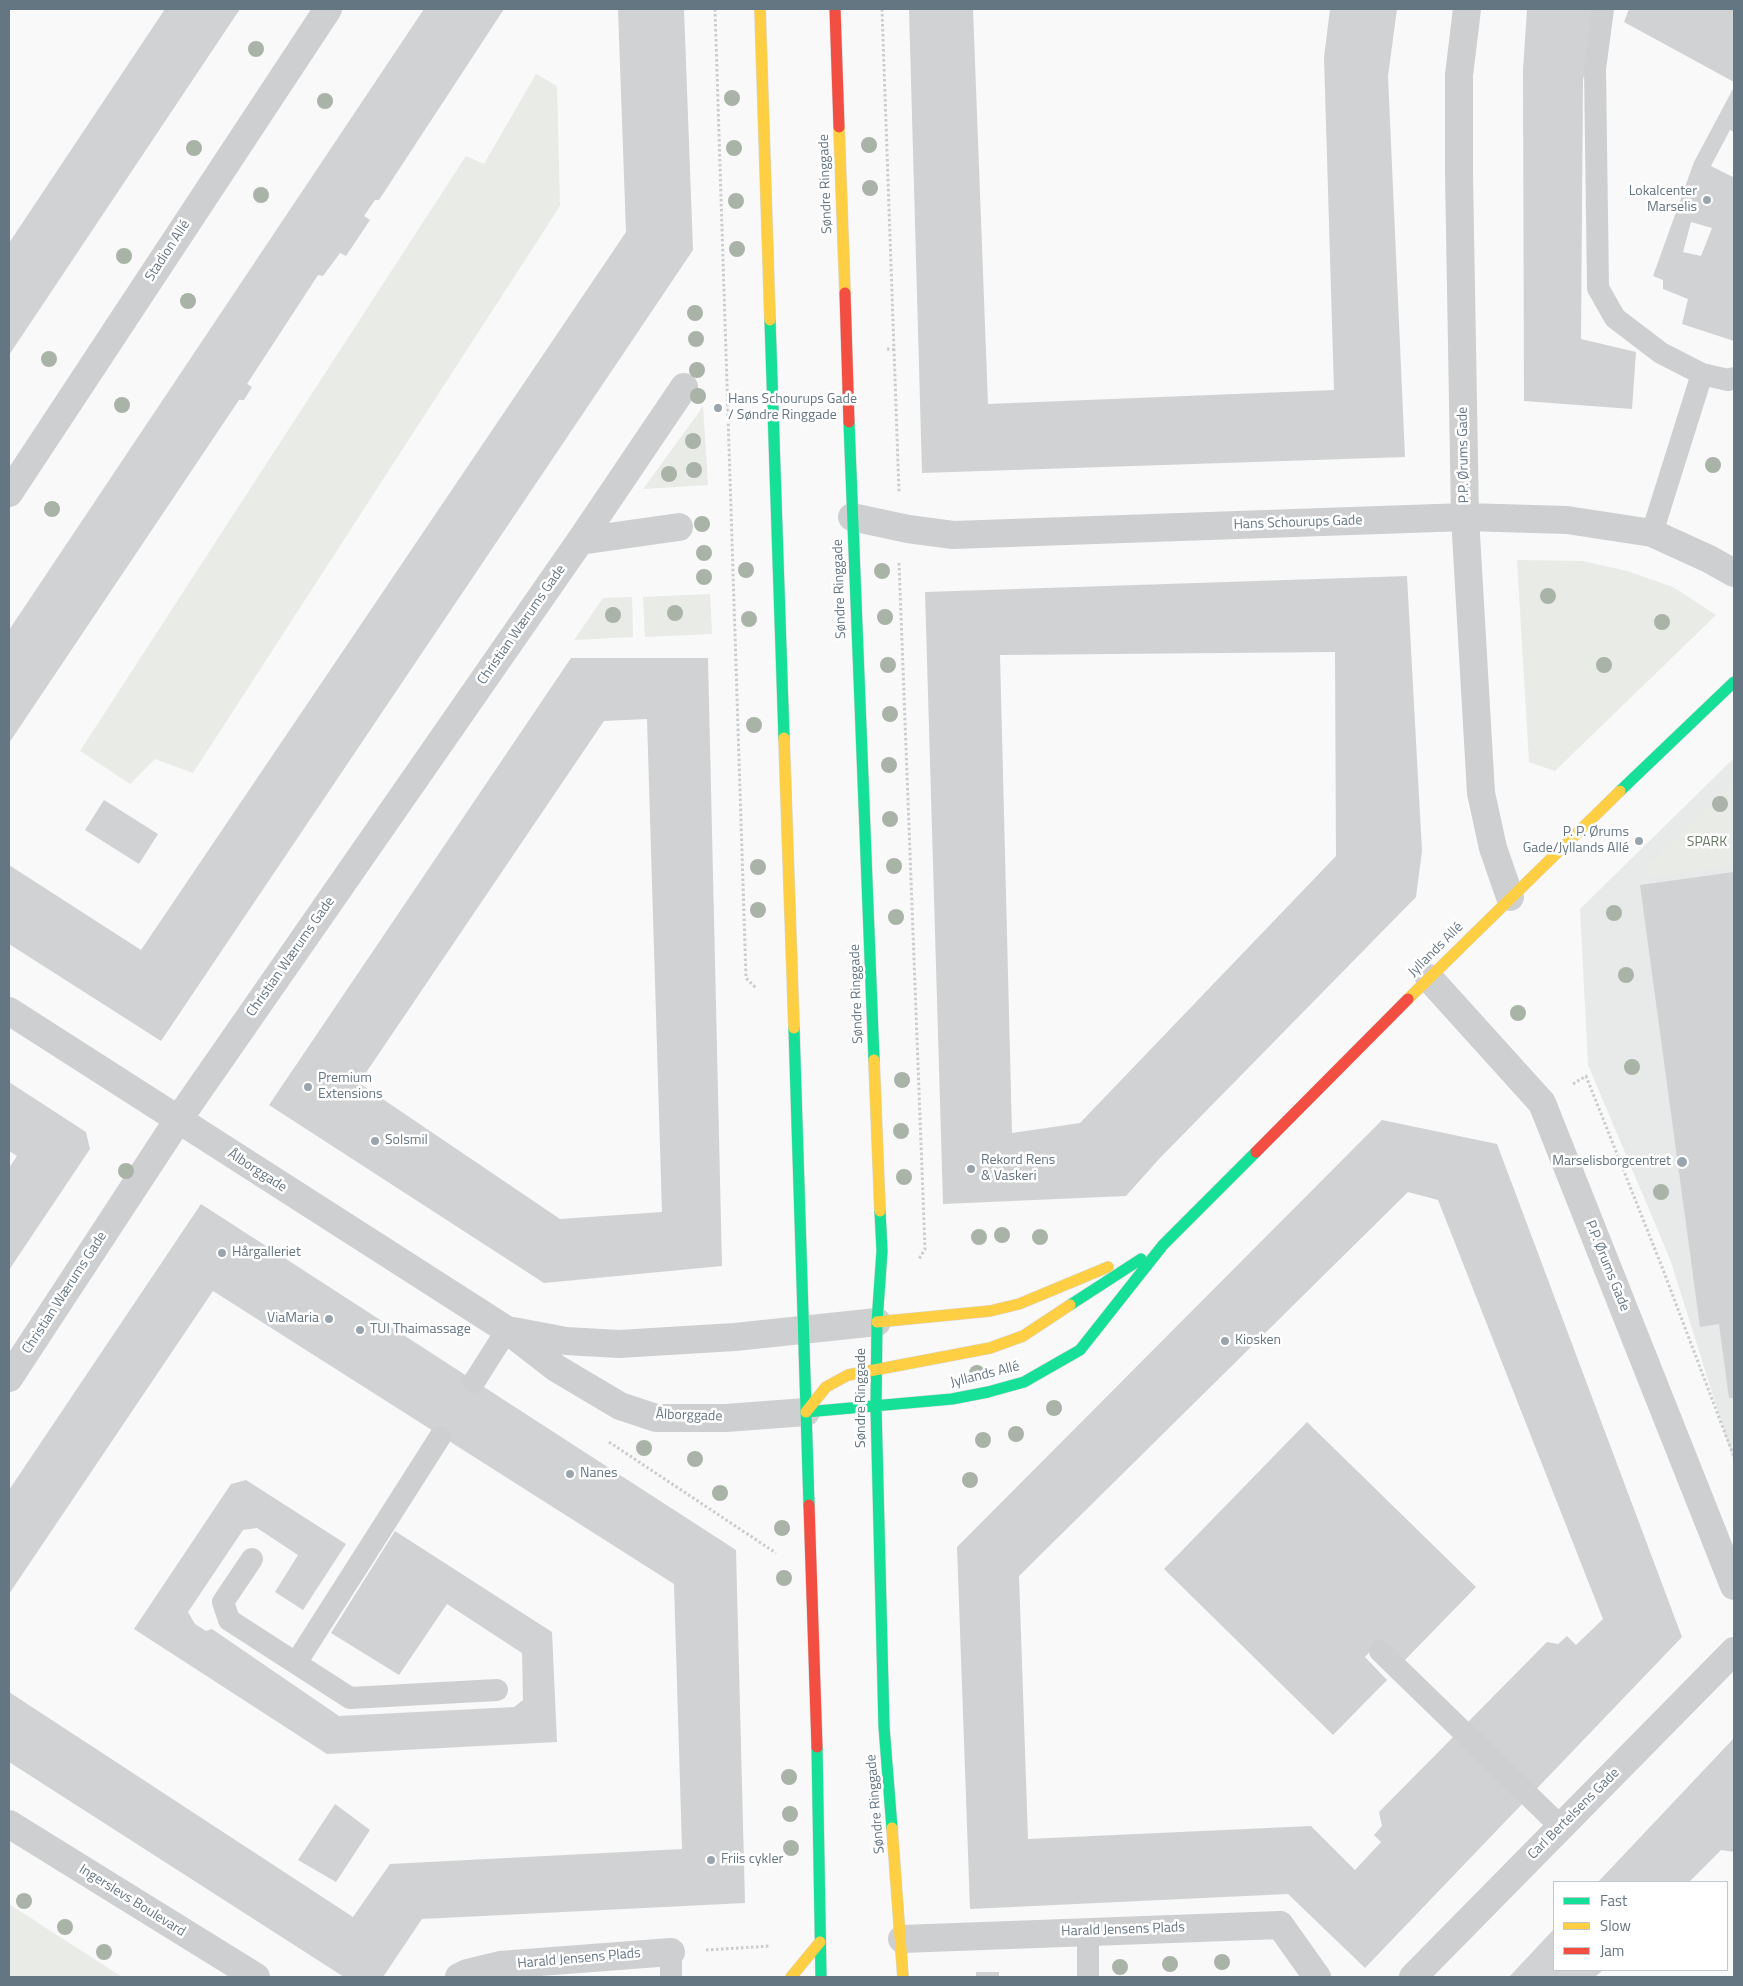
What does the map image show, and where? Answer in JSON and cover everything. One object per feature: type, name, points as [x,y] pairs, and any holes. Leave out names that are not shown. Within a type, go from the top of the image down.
[{"type":"main road","points":[[760,9],[812,1576],[820,1977]]},
{"type":"main road","name":"Søndre Ringgade","points":[[835,9],[852,517],[882,1251],[877,1322],[876,1407],[884,1727],[902,1939],[903,1977]]},
{"type":"main road","name":"Jyllands Allé","points":[[806,1412],[952,1399],[988,1392],[1024,1382],[1052,1368],[1080,1350],[1163,1245],[1510,897],[1734,682]]},
{"type":"main road","points":[[806,1412],[826,1387],[848,1375],[990,1348],[1022,1336],[1163,1245]]},
{"type":"main road","name":"Jyllands Allé","points":[[877,1322],[990,1311],[1018,1304],[1163,1245]]},
{"type":"main road","points":[[791,1977],[820,1942]]},
{"type":"street","name":"Stadion Allé","points":[[9,493],[328,9]]},
{"type":"street","name":"P.P. Ørums Gade","points":[[1467,9],[1459,75],[1465,517],[1481,794],[1493,848],[1510,897]]},
{"type":"street","name":"Christian Wærums Gade","points":[[9,1378],[178,1120],[580,541],[684,387]]},
{"type":"street","name":"Hans Schourups Gade","points":[[852,517],[897,527],[953,535],[1465,517],[1567,520],[1652,533],[1709,559],[1734,573]]},
{"type":"street","points":[[580,541],[679,527]]},
{"type":"street","name":"P.P. Ørums Gade","points":[[1429,978],[1542,1103],[1734,1586]]},
{"type":"street","name":"Ålborggade","points":[[9,1010],[507,1330],[556,1368],[620,1406],[656,1418],[726,1418],[806,1412]]},
{"type":"street","name":"Ålborggade","points":[[507,1330],[566,1342],[619,1344],[690,1341],[877,1322]]},
{"type":"street","name":"Carl Bertelsens Gade","points":[[1413,1977],[1734,1651]]},
{"type":"street","name":"Ingerslevs Boulevard","points":[[9,1824],[256,1977]]},
{"type":"street","name":"Harald Jensens Plads","points":[[902,1939],[1280,1925],[1317,1977]]},
{"type":"street","name":"Harald Jensens Plads","points":[[459,1977],[467,1973],[500,1966],[671,1965]]},
{"type":"lane","points":[[1603,9],[1595,69],[1598,288],[1615,318],[1662,353],[1702,374],[1728,380],[1734,378]]},
{"type":"lane","points":[[1652,533],[1702,374]]},
{"type":"lane","points":[[474,1382],[507,1330]]},
{"type":"lane","points":[[296,1663],[440,1436]]},
{"type":"lane","points":[[252,1559],[224,1602],[229,1620],[350,1698],[497,1690]]},
{"type":"lane","points":[[1380,1651],[1561,1826]]},
{"type":"lane","points":[[1088,1931],[1088,1977]]},
{"type":"path","points":[[715,9],[746,978],[794,1026]]},
{"type":"path","points":[[882,9],[900,477],[897,527],[925,1249],[915,1265]]},
{"type":"path","points":[[887,349],[896,350]]},
{"type":"path","points":[[1542,1103],[1586,1076],[1662,1267],[1734,1457]]},
{"type":"path","points":[[606,1438],[611,1445],[812,1576]]},
{"type":"path","points":[[671,1965],[820,1942]]},
{"type":"shaded area","name":"Marselisborgcentret","points":[[1734,758],[1734,1462],[1670,1259],[1588,1065],[1580,909]]},
{"type":"green space","points":[[536,74],[557,86],[560,206],[193,773],[155,759],[130,784],[80,751],[466,156],[484,164]]},
{"type":"green space","points":[[703,406],[708,485],[643,489],[699,412]]},
{"type":"green space","points":[[1517,560],[1583,561],[1627,571],[1673,587],[1716,615],[1555,771],[1529,762]]},
{"type":"green space","points":[[710,594],[712,634],[645,637],[643,597]]},
{"type":"green space","points":[[632,597],[633,637],[574,640],[603,598]]},
{"type":"green space","name":"SPARK","points":[[1734,779],[1734,866],[1648,877],[1645,867]]},
{"type":"green space","points":[[9,1904],[122,1977],[9,1977]]},
{"type":"building","points":[[165,9],[240,9],[9,355],[9,243]]},
{"type":"building","points":[[424,9],[504,9],[379,200],[375,200],[364,216],[370,220],[346,256],[340,253],[323,276],[318,275],[247,384],[252,387],[244,400],[239,400],[9,743],[9,630]]},
{"type":"building","points":[[618,9],[684,9],[693,250],[161,1041],[9,944],[9,865],[141,950],[626,232]]},
{"type":"building","points":[[909,9],[973,9],[988,404],[1334,390],[1324,57],[1330,9],[1397,9],[1388,76],[1405,457],[922,473]]},
{"type":"building","points":[[1527,9],[1597,9],[1583,80],[1581,339],[1636,352],[1632,409],[1524,401],[1523,70]]},
{"type":"building","points":[[1629,9],[1734,9],[1734,82],[1624,22]]},
{"type":"building","name":"Lokalcenter Marselis","points":[[1734,87],[1734,132],[1730,130],[1711,166],[1733,177],[1734,173],[1734,341],[1682,324],[1688,299],[1663,289],[1663,280],[1653,276],[1694,162]],"holes":[[[1691,222],[1712,228],[1701,256],[1683,252]]]},
{"type":"building","points":[[1407,576],[1422,851],[1416,897],[1159,1159],[1126,1196],[943,1204],[925,592]],"holes":[[[1335,652],[1336,856],[1080,1123],[1012,1133],[1000,655]]]},
{"type":"building","points":[[571,658],[708,658],[722,1266],[544,1283],[269,1105]],"holes":[[[647,719],[662,1212],[560,1219],[359,1083],[604,721]]]},
{"type":"building","points":[[104,800],[158,834],[139,864],[85,830]]},
{"type":"building","points":[[1734,872],[1734,1398],[1729,1398],[1719,1324],[1700,1327],[1640,885]]},
{"type":"building","points":[[9,1082],[86,1132],[90,1149],[9,1270],[9,1168],[17,1156],[9,1151]]},
{"type":"building","points":[[1382,1120],[1497,1144],[1682,1637],[1365,1968],[1288,1894],[970,1909],[957,1547]],"holes":[[[1408,1192],[1438,1200],[1603,1619],[1576,1645],[1567,1636],[1558,1644],[1547,1642],[1379,1812],[1382,1826],[1374,1835],[1381,1842],[1355,1870],[1311,1826],[1028,1839],[1019,1576]]]},
{"type":"building","points":[[201,1204],[736,1550],[745,1903],[422,1919],[383,1977],[344,1977],[9,1762],[9,1692],[353,1917],[390,1864],[682,1849],[674,1584],[213,1291],[9,1594],[9,1490]]},
{"type":"building","points":[[1307,1422],[1476,1587],[1404,1661],[1381,1640],[1365,1657],[1387,1680],[1333,1735],[1164,1569]]},
{"type":"building","points":[[246,1480],[346,1544],[303,1610],[275,1592],[298,1555],[257,1528],[243,1530],[188,1612],[195,1624],[206,1631],[212,1629],[339,1716],[514,1707],[523,1700],[522,1653],[447,1604],[399,1675],[331,1633],[395,1531],[552,1632],[557,1742],[327,1754],[134,1629],[231,1484]]},
{"type":"building","points":[[1734,1738],[1734,1852],[1721,1850],[1690,1881],[1599,1881]]},
{"type":"building","points":[[335,1804],[370,1830],[336,1882],[298,1860]]},
{"type":"building","points":[[1553,1930],[1553,1971],[1602,1971],[1595,1977],[1509,1977]]},
{"type":"building","points":[[976,1972],[999,1972],[999,1977],[976,1977]]},
{"type":"traffic: fast","points":[[770,320],[784,738]]},
{"type":"traffic: fast","points":[[849,422],[874,1060]]},
{"type":"traffic: fast","points":[[1620,791],[1734,682]]},
{"type":"traffic: fast","points":[[794,1028],[809,1505]]},
{"type":"traffic: fast","points":[[806,1412],[952,1399],[988,1392],[1024,1382],[1080,1350],[1163,1245],[1256,1152]]},
{"type":"traffic: fast","points":[[880,1211],[882,1251],[877,1322],[876,1407],[884,1727],[892,1828]]},
{"type":"traffic: fast","points":[[1070,1305],[1141,1259]]},
{"type":"traffic: fast","points":[[817,1747],[821,1977]]},
{"type":"traffic: slow","points":[[760,9],[770,320]]},
{"type":"traffic: slow","points":[[839,127],[845,293]]},
{"type":"traffic: slow","points":[[784,738],[794,1028]]},
{"type":"traffic: slow","points":[[1408,999],[1620,791]]},
{"type":"traffic: slow","points":[[874,1060],[880,1211]]},
{"type":"traffic: slow","points":[[877,1322],[990,1311],[1019,1304],[1108,1267]]},
{"type":"traffic: slow","points":[[806,1412],[826,1387],[848,1375],[990,1348],[1023,1336],[1070,1305]]},
{"type":"traffic: slow","points":[[892,1828],[903,1977]]},
{"type":"traffic: slow","points":[[791,1977],[820,1942]]},
{"type":"traffic: jam","points":[[835,9],[839,127]]},
{"type":"traffic: jam","points":[[845,293],[849,422]]},
{"type":"traffic: jam","points":[[1256,1152],[1408,999]]},
{"type":"traffic: jam","points":[[809,1505],[817,1747]]},
{"type":"place","name":"Lokalcenter Marselis","points":[[1707,200]]},
{"type":"place","name":"Hans Schourups Gade / Søndre Ringgade","points":[[718,408]]},
{"type":"place","name":"P. P. Ørums Gade/Jyllands Allé","points":[[1639,841]]},
{"type":"place","name":"Premium Extensions","points":[[308,1087]]},
{"type":"place","name":"Solsmil","points":[[375,1141]]},
{"type":"place","name":"Marselisborgcentret","points":[[1682,1162]]},
{"type":"place","name":"Rekord Rens & Vaskeri","points":[[971,1169]]},
{"type":"place","name":"Hårgalleriet","points":[[222,1253]]},
{"type":"place","name":"ViaMaria","points":[[329,1319]]},
{"type":"place","name":"TUI Thaimassage","points":[[360,1330]]},
{"type":"place","name":"Kiosken","points":[[1225,1341]]},
{"type":"place","name":"Nanes","points":[[570,1474]]},
{"type":"place","name":"Friis cykler","points":[[711,1860]]}]
